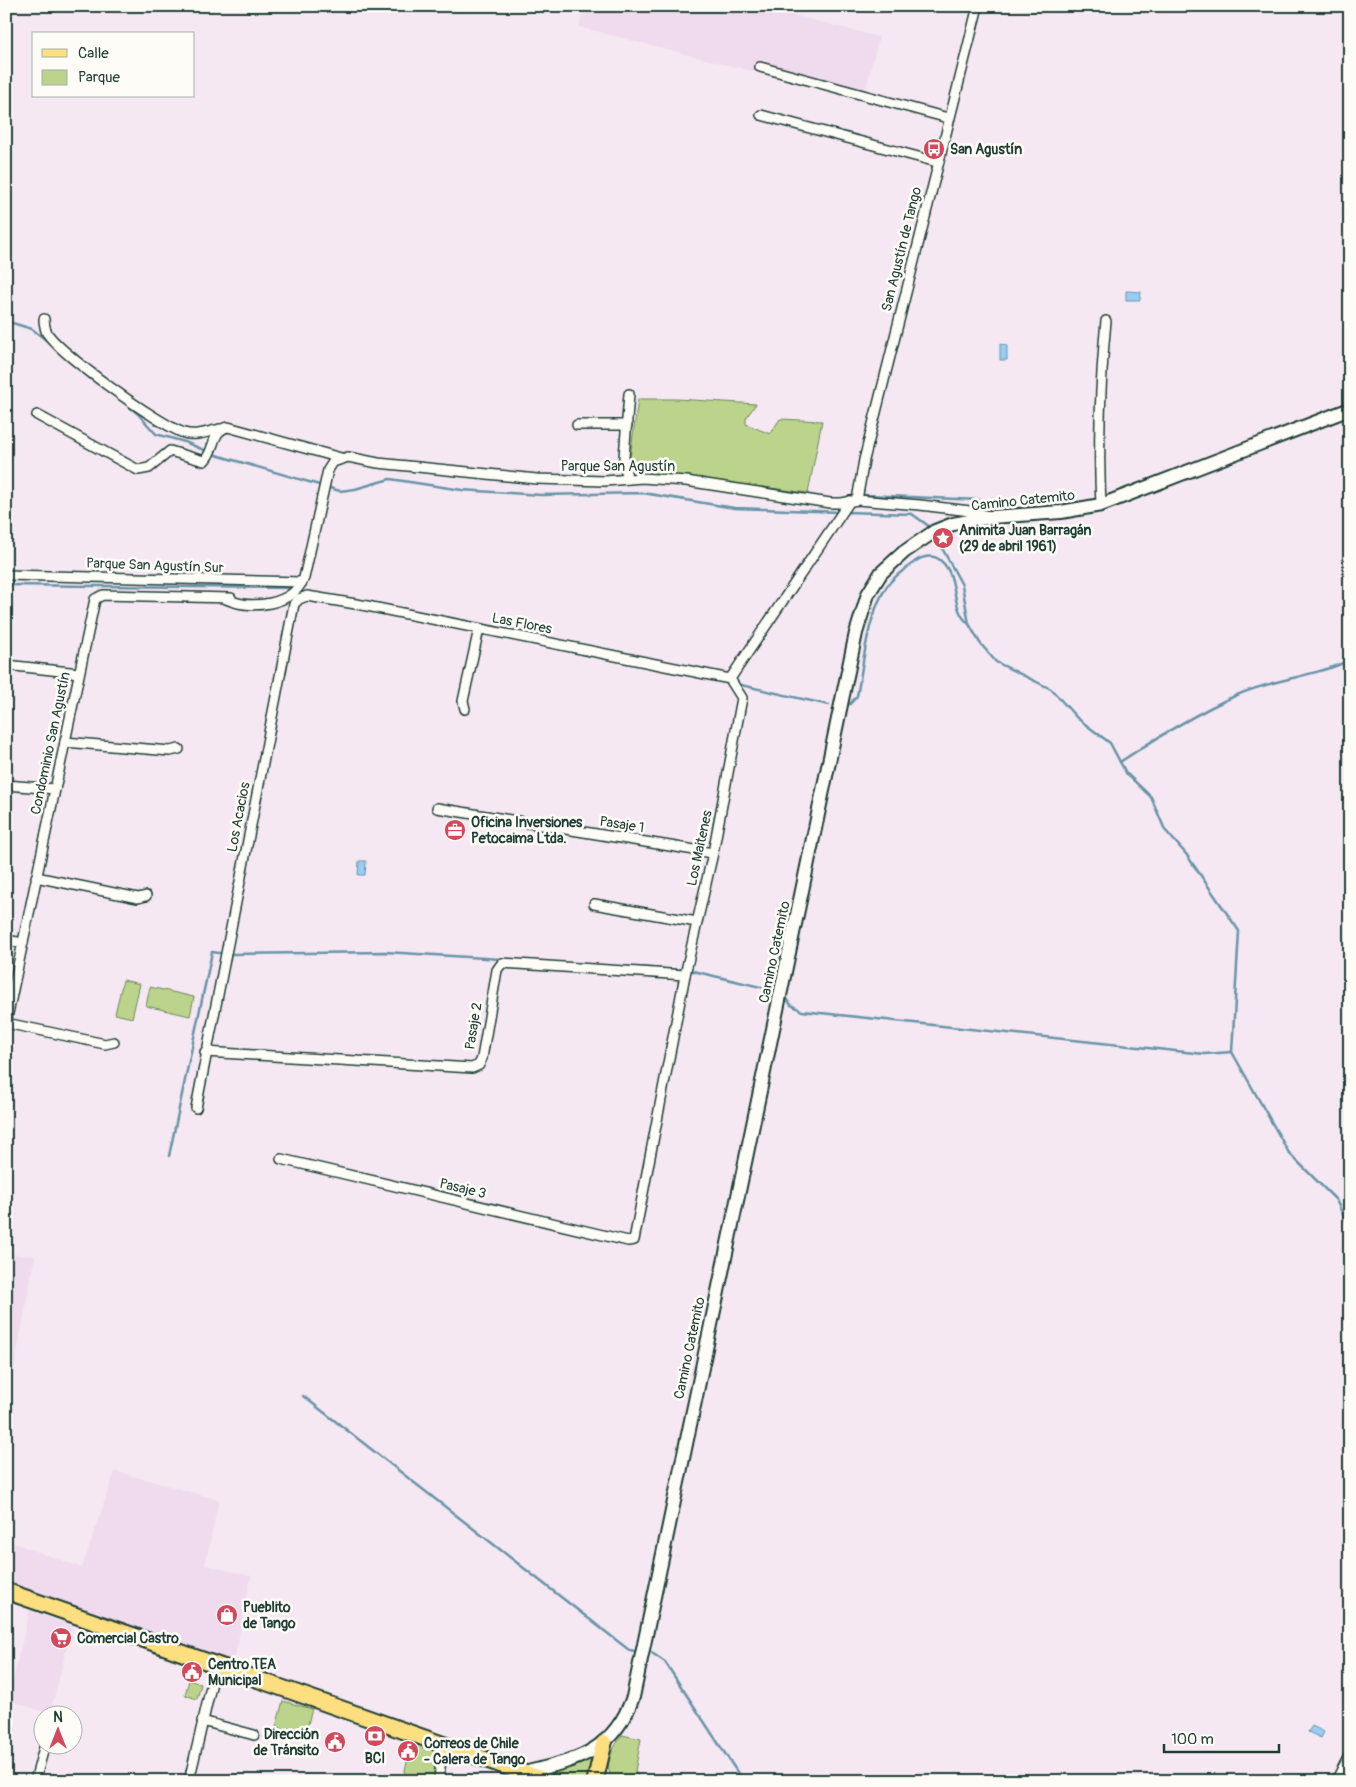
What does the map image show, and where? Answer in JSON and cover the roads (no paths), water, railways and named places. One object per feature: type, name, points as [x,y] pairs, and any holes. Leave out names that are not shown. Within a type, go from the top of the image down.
[{"type":"main road","name":"Camino Catemito","points":[[524,1777],[573,1760],[604,1743],[621,1723],[635,1688],[714,1303],[861,612],[871,588],[888,565],[920,540],[953,524],[991,517],[1060,512],[1101,505],[1350,409]]},
{"type":"main road","points":[[6,1591],[442,1744],[524,1777],[547,1781]]},
{"type":"main road","points":[[595,1781],[604,1743]]},
{"type":"main road","points":[[600,1761],[604,1781]]},
{"type":"street","name":"San Agustín de Tango","points":[[848,506],[858,481],[948,118],[978,6]]},
{"type":"street","points":[[760,67],[948,118]]},
{"type":"street","points":[[761,114],[937,162]]},
{"type":"street","name":"Parque San Agustín","points":[[44,319],[46,331],[64,351],[102,382],[174,429],[195,434],[234,428],[341,458],[348,457],[378,463],[537,479],[686,481],[848,506],[954,509],[991,517]]},
{"type":"street","points":[[1101,505],[1098,451],[1100,389],[1106,321]]},
{"type":"street","points":[[627,479],[624,457],[629,394]]},
{"type":"street","points":[[37,415],[138,470],[149,468],[170,451],[204,461],[222,429]]},
{"type":"street","points":[[577,425],[627,425]]},
{"type":"street","points":[[302,582],[326,475],[330,465],[341,458]]},
{"type":"street","points":[[730,679],[848,506]]},
{"type":"street","points":[[953,524],[956,519],[954,509]]},
{"type":"street","name":"Parque San Agustín Sur","points":[[6,575],[302,582]]},
{"type":"street","name":"Condominio San Agustín","points":[[6,1023],[94,602],[98,596],[226,599],[237,603],[269,602],[284,600],[302,582]]},
{"type":"street","name":"Los Acacios","points":[[205,1052],[294,604],[302,596],[309,596]]},
{"type":"street","name":"Las Flores","points":[[309,596],[730,679]]},
{"type":"street","points":[[465,709],[463,701],[479,628]]},
{"type":"street","points":[[6,665],[79,673]]},
{"type":"street","name":"Los Maitenes","points":[[635,1235],[685,975],[713,853],[742,698],[730,679]]},
{"type":"street","points":[[65,742],[170,751],[179,749]]},
{"type":"street","points":[[6,785],[55,789]]},
{"type":"street","name":"Pasaje 1","points":[[437,808],[713,853]]},
{"type":"street","points":[[36,877],[138,898],[146,896]]},
{"type":"street","points":[[594,904],[697,922]]},
{"type":"street","points":[[6,940],[23,943]]},
{"type":"street","name":"Pasaje 2","points":[[205,1052],[472,1068],[479,1065],[482,1058],[497,970],[502,963],[685,975]]},
{"type":"street","points":[[6,1023],[105,1044],[114,1042]]},
{"type":"street","points":[[196,1108],[205,1052]]},
{"type":"street","name":"Pasaje 3","points":[[281,1159],[628,1241],[634,1240],[635,1235]]},
{"type":"street","points":[[189,1781],[216,1664]]},
{"type":"street","points":[[202,1721],[254,1736]]},
{"type":"street","points":[[439,1781],[442,1744]]},
{"type":"street","points":[[35,1781],[42,1754]]},
{"type":"street","points":[[1337,1779],[1350,1754]]},
{"type":"water","points":[[1126,291],[1141,292],[1140,300],[1126,300]]},
{"type":"water","points":[[1000,344],[1007,345],[1007,360],[1000,360]]},
{"type":"water","points":[[359,861],[366,861],[365,875],[358,875]]},
{"type":"water","points":[[1312,1726],[1324,1732],[1321,1738],[1308,1732]]},
{"type":"waterway","points":[[6,321],[32,329],[51,344]]},
{"type":"waterway","points":[[116,396],[138,414],[156,434],[185,442],[206,451]]},
{"type":"waterway","points":[[216,455],[340,491],[355,489],[390,479],[462,490],[541,495],[643,493],[734,508],[840,512]]},
{"type":"waterway","points":[[865,495],[979,500]]},
{"type":"waterway","points":[[840,499],[851,497]]},
{"type":"waterway","points":[[846,512],[912,514],[930,527]]},
{"type":"waterway","points":[[936,537],[962,585],[969,624],[980,643],[996,662],[1051,689],[1077,718],[1110,743],[1126,773],[1151,797],[1165,830],[1186,854],[1239,931],[1232,1052],[1289,1153],[1336,1200],[1350,1229]]},
{"type":"waterway","points":[[850,704],[857,696],[867,639],[880,598],[893,579],[916,561],[925,557],[932,557],[938,559],[947,567],[959,609],[962,617],[968,623]]},
{"type":"waterway","points":[[6,585],[289,588]]},
{"type":"waterway","points":[[1120,762],[1177,726],[1237,695],[1265,685],[1336,666],[1350,660]]},
{"type":"waterway","points":[[741,685],[829,705]]},
{"type":"waterway","points":[[169,1156],[212,952],[219,953]]},
{"type":"waterway","points":[[233,954],[385,952],[501,959]]},
{"type":"waterway","points":[[611,966],[682,970]]},
{"type":"waterway","points":[[693,971],[777,991]]},
{"type":"waterway","points":[[786,997],[791,1005],[802,1011],[1204,1054],[1232,1052]]},
{"type":"waterway","points":[[303,1396],[629,1650],[635,1651]]},
{"type":"waterway","points":[[6,1599],[23,1605]]},
{"type":"waterway","points":[[652,1653],[665,1662],[743,1781]]},
{"type":"place","name":"San Agustín","points":[[934,149]]},
{"type":"place","name":"Animita Juan Barragán (29 de abril 1961)","points":[[943,538]]},
{"type":"place","name":"Oficina Inversiones Petocaima Ltda.","points":[[455,830]]},
{"type":"place","name":"Pueblito de Tango","points":[[227,1615]]},
{"type":"place","name":"Comercial Castro","points":[[61,1638]]},
{"type":"place","name":"Centro TEA Municipal","points":[[192,1672]]},
{"type":"place","name":"BCI","points":[[375,1736]]},
{"type":"place","name":"Dirección de Tránsito","points":[[335,1742]]},
{"type":"place","name":"Correos de Chile - Calera de Tango","points":[[408,1751]]}]
